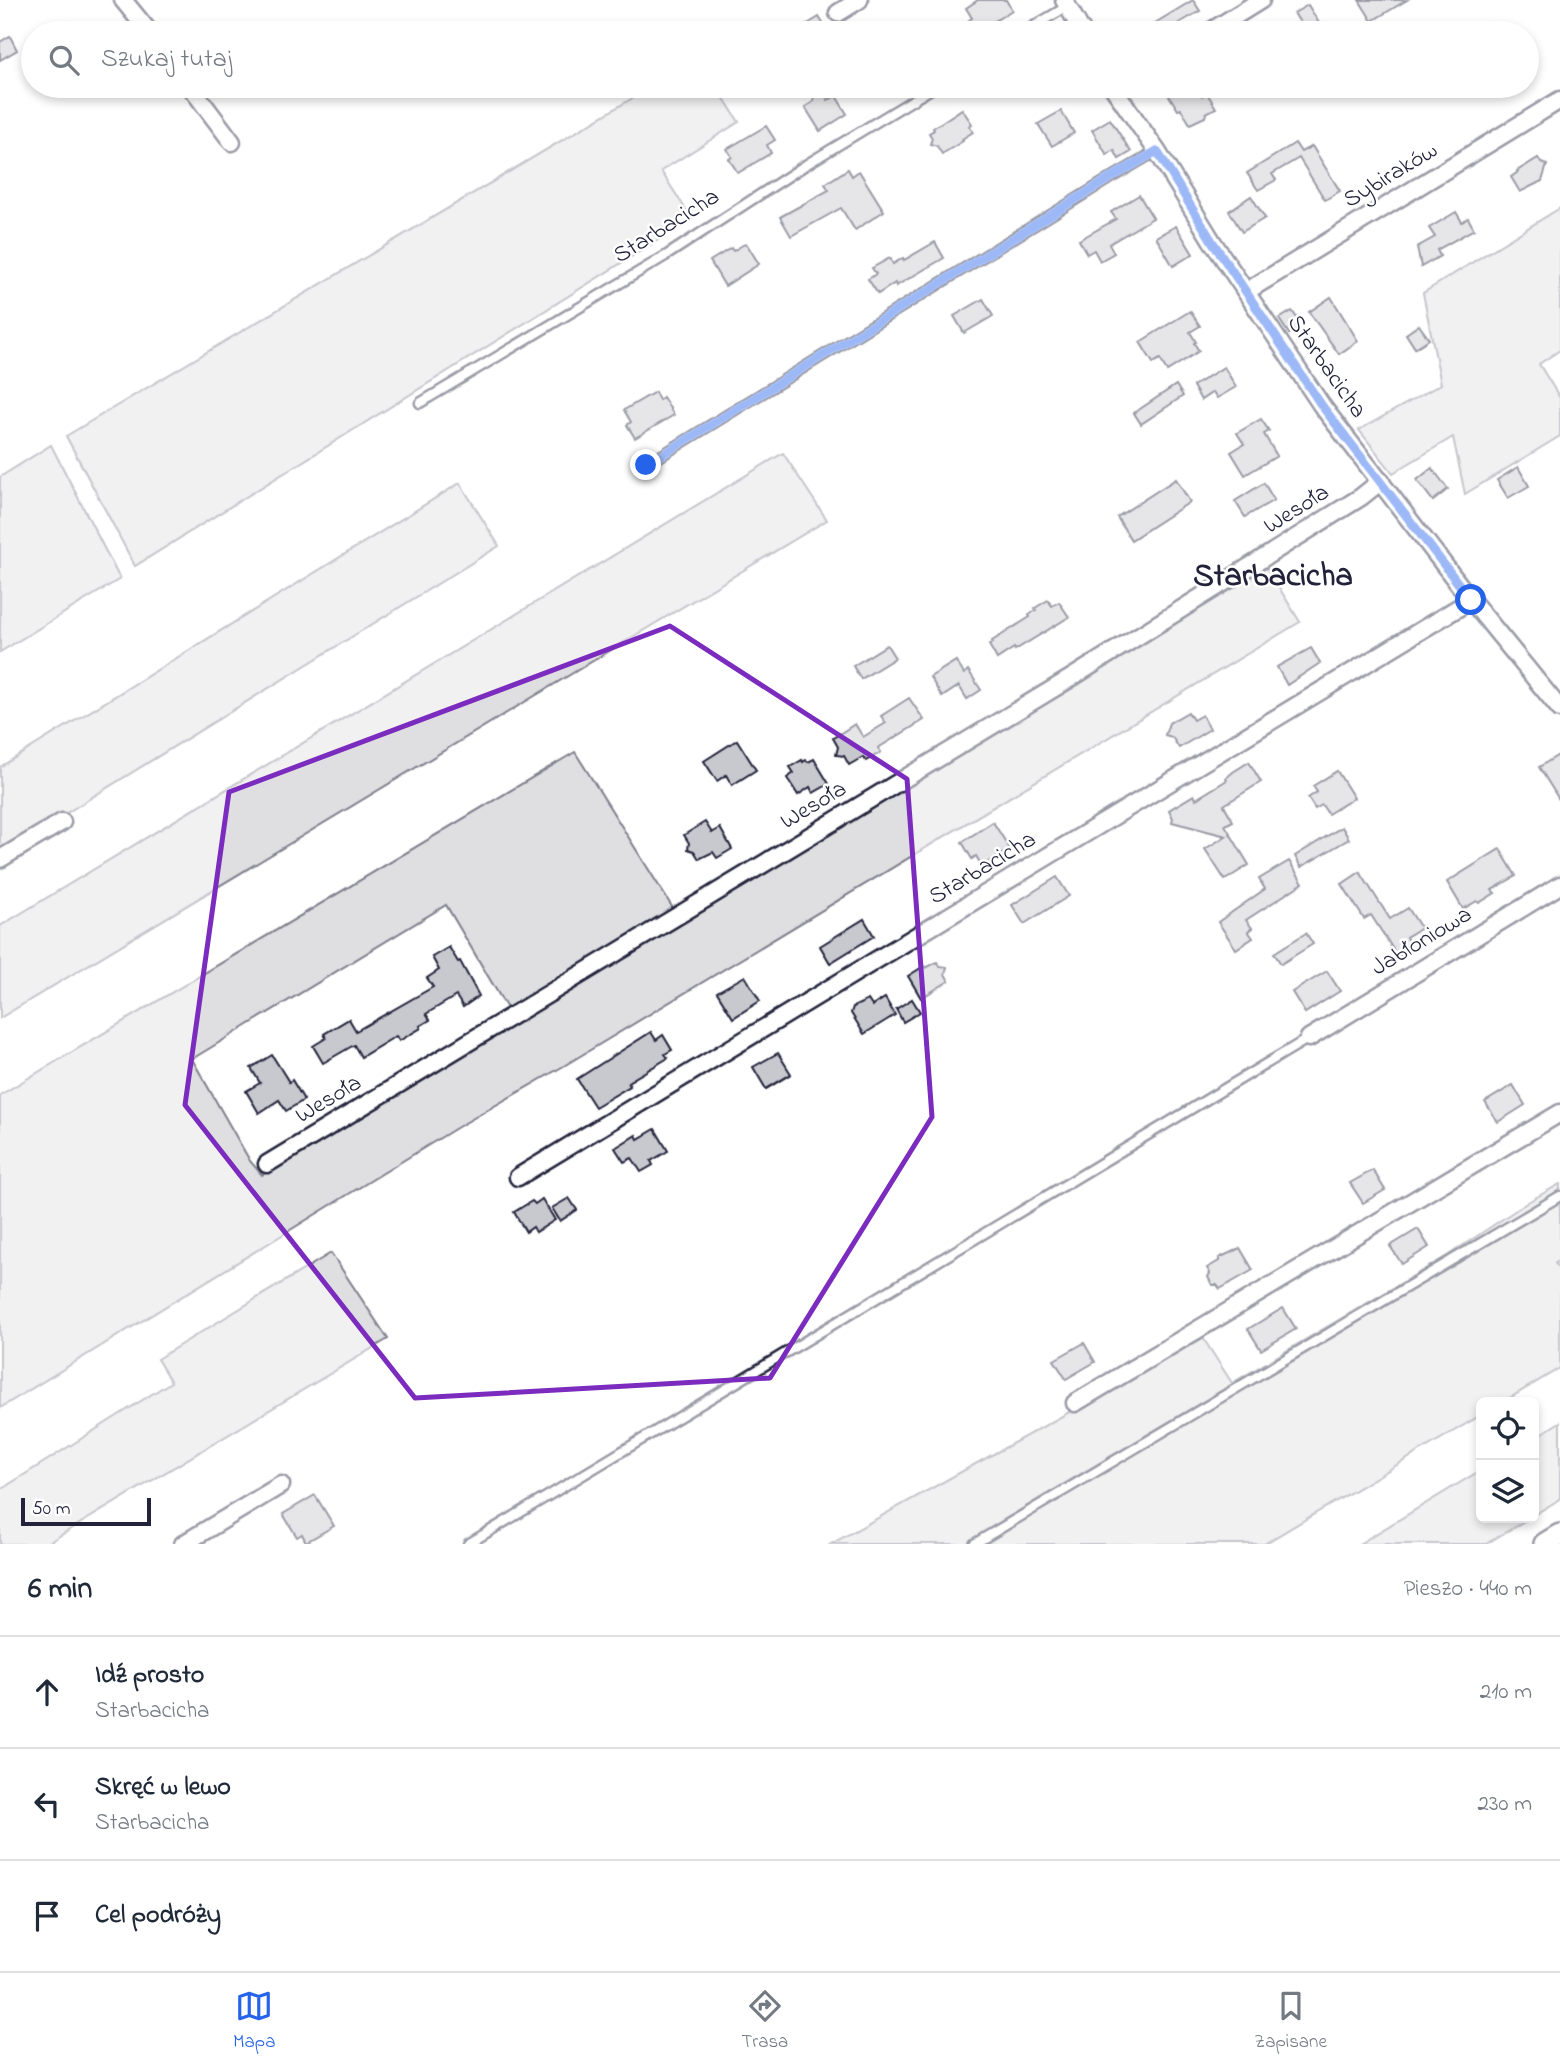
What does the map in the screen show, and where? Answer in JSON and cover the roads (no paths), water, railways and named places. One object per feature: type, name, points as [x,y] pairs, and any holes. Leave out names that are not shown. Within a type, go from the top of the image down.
[{"type":"street","points":[[123,0],[140,21]]},
{"type":"street","points":[[838,13],[859,0]]},
{"type":"street","points":[[1227,21],[1261,0]]},
{"type":"street","points":[[1066,3],[1076,21]]},
{"type":"street","points":[[199,98],[232,142]]},
{"type":"street","name":"Starbacicha","points":[[1124,98],[1212,241],[1322,406],[1471,600],[1558,703]]},
{"type":"street","name":"Sybiraków","points":[[1247,291],[1560,100]]},
{"type":"street","name":"Wesoła","points":[[267,1164],[1071,678],[1361,497],[1381,481]]},
{"type":"street","name":"Starbacicha","points":[[518,1177],[1471,600]]},
{"type":"street","points":[[0,859],[62,821]]},
{"type":"street","name":"Jabłoniowa","points":[[1309,1038],[1560,885]]},
{"type":"street","points":[[1075,1403],[1560,1113]]},
{"type":"street","points":[[183,1544],[281,1485]]},
{"type":"street","points":[[1545,1544],[1560,1535]]},
{"type":"lane","points":[[1040,21],[1066,3]]},
{"type":"lane","name":"Starbacicha","points":[[420,403],[667,255],[807,164],[916,98]]},
{"type":"lane","points":[[646,465],[1157,151]]},
{"type":"lane","points":[[468,1544],[1309,1038]]},
{"type":"lane","points":[[974,1544],[1560,1196]]},
{"type":"district","name":"Starbacicha","points":[[1273,577]]}]
